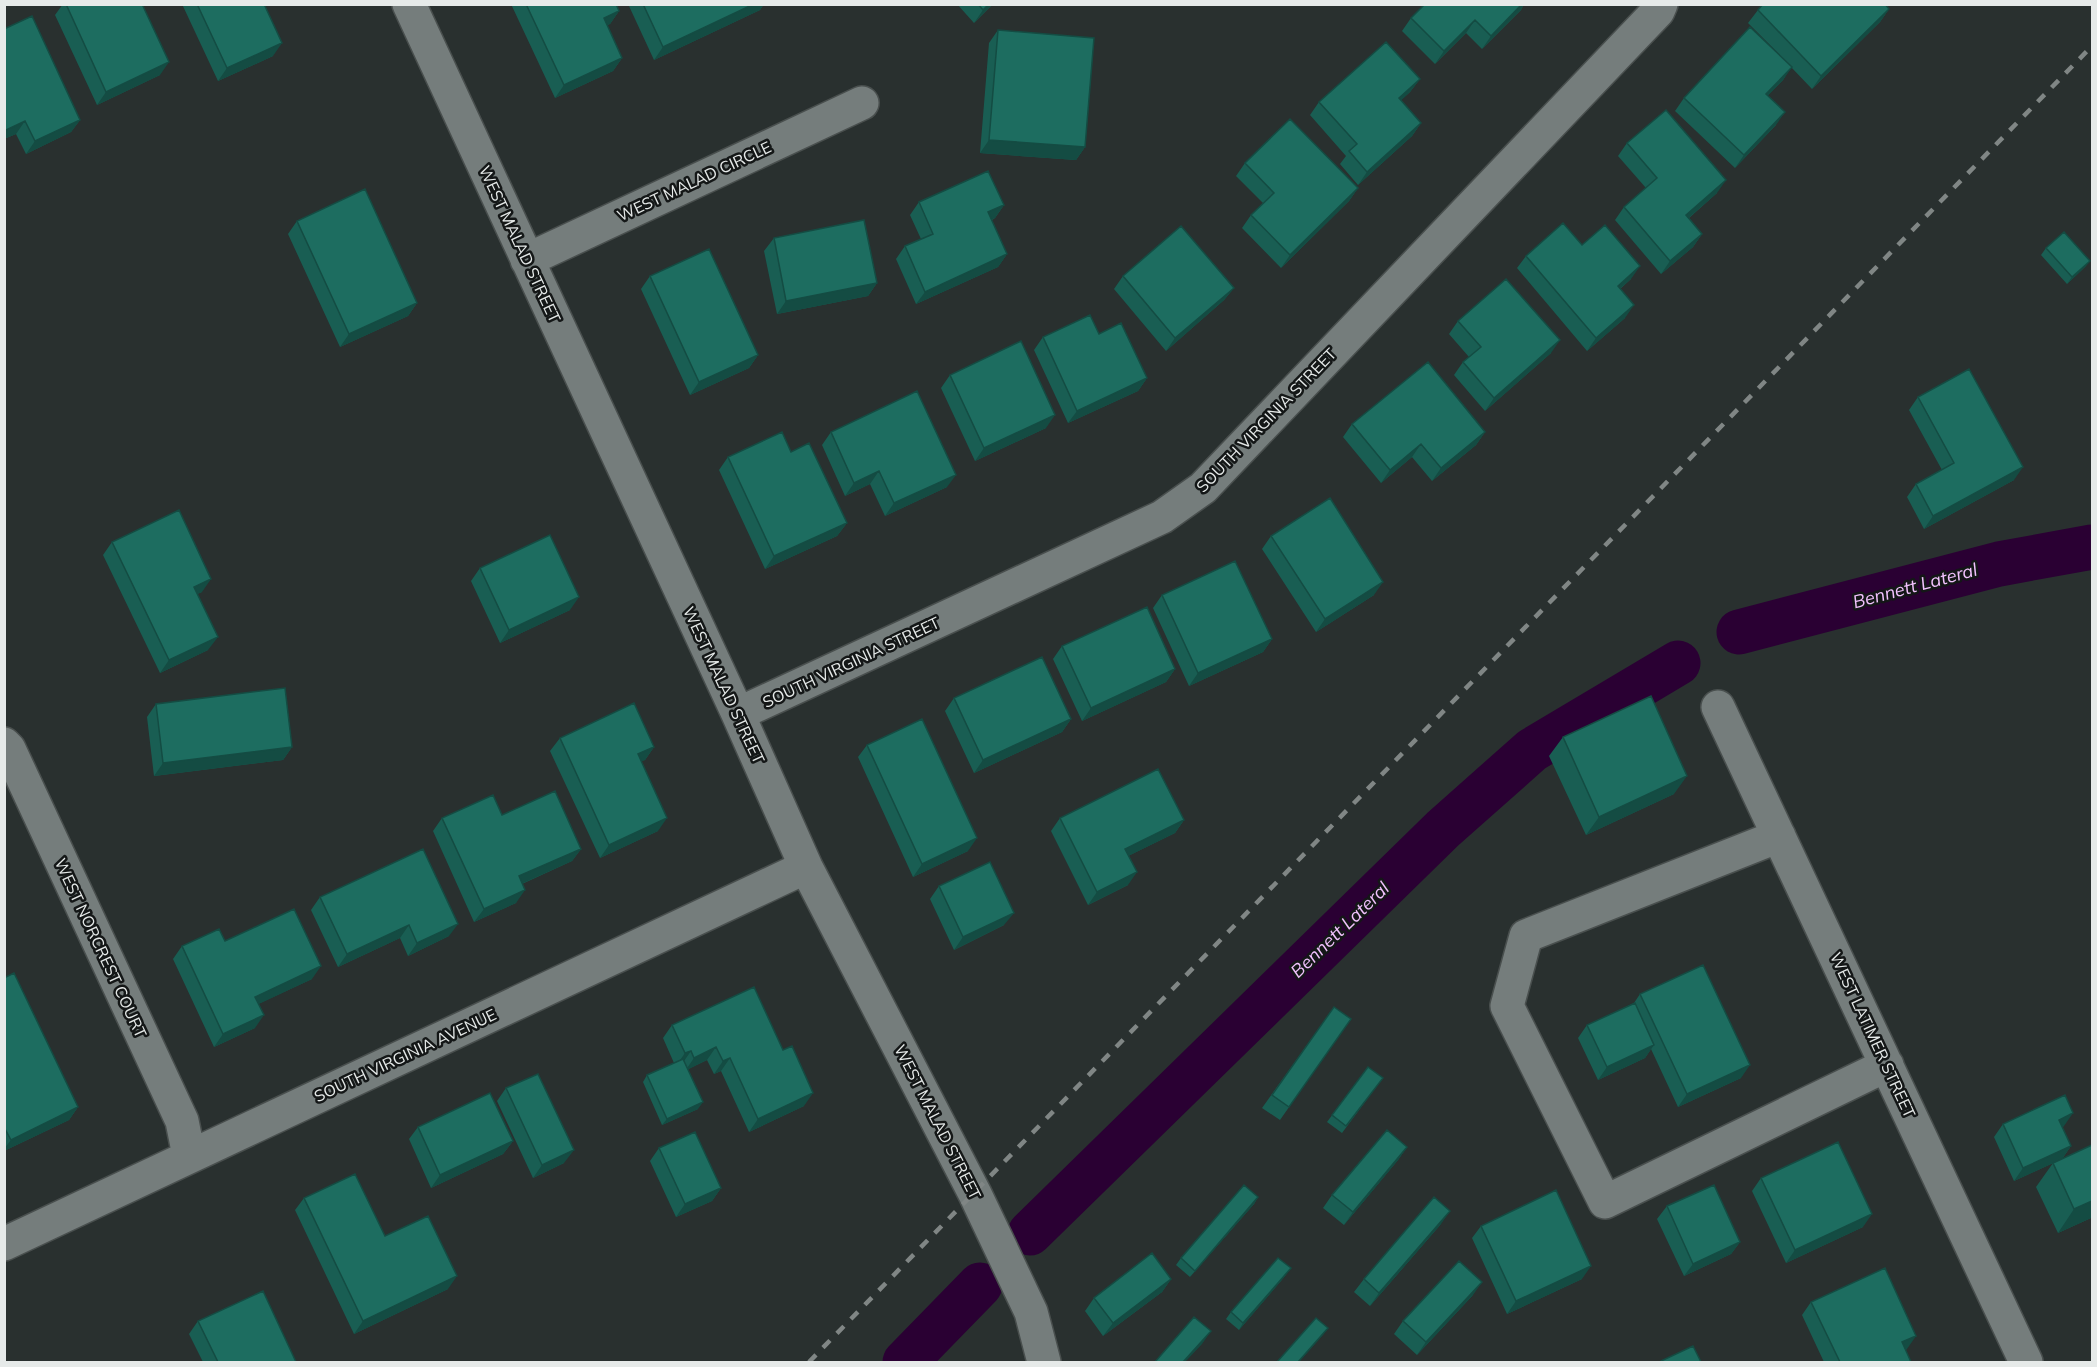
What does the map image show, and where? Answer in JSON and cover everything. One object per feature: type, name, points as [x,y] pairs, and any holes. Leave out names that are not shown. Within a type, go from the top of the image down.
[{"type":"street","name":"WEST MALAD STREET","points":[[409,4],[738,714],[806,867],[975,1194],[1031,1311],[1044,1362]]},
{"type":"street","name":"SOUTH VIRGINIA STREET","points":[[738,714],[1161,517],[1203,488],[1658,11],[1661,4]]},
{"type":"street","name":"WEST MALAD CIRCLE","points":[[527,260],[862,104]]},
{"type":"street","name":"WEST LATIMER STREET","points":[[1718,707],[2026,1362]]},
{"type":"street","name":"WEST NORCREST COURT","points":[[4,744],[9,749],[182,1121],[189,1156]]},
{"type":"street","points":[[1779,836],[1526,936],[1507,1006],[1605,1202],[1887,1065]]},
{"type":"street","name":"SOUTH VIRGINIA AVENUE","points":[[4,1244],[806,867]]},
{"type":"building","points":[[66,4],[142,4],[169,62],[106,92]]},
{"type":"building","points":[[197,4],[264,4],[282,43],[227,68]]},
{"type":"building","points":[[526,4],[616,4],[619,11],[604,18],[622,58],[564,85]]},
{"type":"building","points":[[643,4],[754,4],[663,47]]},
{"type":"building","points":[[978,4],[989,4],[983,10]]},
{"type":"building","points":[[1425,4],[1522,4],[1491,36],[1475,20],[1444,51],[1411,18]]},
{"type":"building","points":[[1763,4],[1885,4],[1889,9],[1821,76],[1758,10]]},
{"type":"building","points":[[32,16],[80,120],[35,141],[25,121],[4,131],[4,29]]},
{"type":"building","points":[[1750,27],[1792,67],[1766,94],[1785,112],[1744,155],[1684,98]]},
{"type":"building","points":[[998,30],[1094,38],[1085,147],[989,140]]},
{"type":"building","points":[[1386,42],[1420,79],[1399,98],[1421,123],[1367,172],[1349,151],[1357,144],[1319,102]]},
{"type":"building","points":[[1666,110],[1726,180],[1686,215],[1702,234],[1670,261],[1624,207],[1657,178],[1627,143]]},
{"type":"building","points":[[1290,119],[1358,188],[1290,255],[1251,215],[1274,193],[1245,163]]},
{"type":"building","points":[[988,171],[1004,205],[988,212],[1007,254],[925,292],[905,246],[933,234],[919,202]]},
{"type":"building","points":[[365,189],[417,303],[349,334],[297,221]]},
{"type":"building","points":[[864,220],[877,283],[786,301],[774,238]]},
{"type":"building","points":[[1563,223],[1582,245],[1605,225],[1640,266],[1618,286],[1634,305],[1596,338],[1526,256]]},
{"type":"building","points":[[1181,226],[1234,288],[1175,338],[1123,276]]},
{"type":"building","points":[[2064,232],[2090,261],[2072,277],[2046,248]]},
{"type":"building","points":[[709,249],[758,355],[699,382],[650,276]]},
{"type":"building","points":[[1506,279],[1560,340],[1494,398],[1463,362],[1481,347],[1458,321]]},
{"type":"building","points":[[1090,315],[1099,334],[1121,323],[1147,378],[1077,411],[1043,337]]},
{"type":"building","points":[[1021,341],[1055,415],[984,448],[950,375]]},
{"type":"building","points":[[1428,362],[1485,432],[1441,468],[1421,444],[1390,470],[1352,424]]},
{"type":"building","points":[[1969,369],[2023,467],[1933,516],[1916,484],[1954,463],[1918,397]]},
{"type":"building","points":[[917,391],[956,475],[894,503],[879,471],[854,483],[831,432]]},
{"type":"building","points":[[782,432],[791,452],[809,443],[847,523],[774,556],[728,457]]},
{"type":"building","points":[[1330,498],[1383,582],[1325,619],[1271,536]]},
{"type":"building","points":[[179,510],[211,579],[194,587],[218,637],[169,660],[112,542]]},
{"type":"building","points":[[550,535],[579,597],[509,630],[480,568]]},
{"type":"building","points":[[1235,561],[1272,639],[1198,673],[1162,595]]},
{"type":"building","points":[[1147,607],[1175,669],[1091,708],[1062,646]]},
{"type":"building","points":[[1042,657],[1071,719],[983,760],[954,698]]},
{"type":"building","points":[[285,688],[292,747],[163,763],[156,704]]},
{"type":"building","points":[[1651,696],[1687,776],[1599,817],[1563,737]]},
{"type":"building","points":[[634,703],[654,747],[638,754],[667,818],[609,845],[560,738]]},
{"type":"building","points":[[922,719],[977,838],[922,864],[867,745]]},
{"type":"building","points":[[1158,769],[1184,820],[1125,849],[1137,872],[1097,892],[1060,818]]},
{"type":"building","points":[[555,791],[581,849],[519,876],[525,890],[484,909],[442,818],[493,795],[502,815]]},
{"type":"building","points":[[423,849],[458,924],[417,943],[409,925],[347,954],[320,897]]},
{"type":"building","points":[[990,862],[1014,913],[963,937],[939,886]]},
{"type":"building","points":[[294,909],[321,966],[255,997],[264,1015],[223,1034],[182,946],[219,929],[225,941]]},
{"type":"building","points":[[1703,965],[1750,1065],[1687,1094],[1640,994]]},
{"type":"building","points":[[14,973],[78,1107],[11,1140],[4,1127],[4,978]]},
{"type":"building","points":[[754,987],[783,1050],[792,1046],[813,1093],[758,1119],[730,1058],[723,1061],[716,1047],[694,1058],[691,1051],[685,1053],[672,1025]]},
{"type":"building","points":[[1635,1003],[1654,1045],[1607,1067],[1587,1025]]},
{"type":"building","points":[[1334,1007],[1351,1019],[1289,1107],[1272,1095]]},
{"type":"building","points":[[683,1059],[703,1102],[667,1119],[647,1075]]},
{"type":"building","points":[[1368,1067],[1383,1078],[1346,1126],[1332,1115]]},
{"type":"building","points":[[538,1074],[574,1150],[542,1165],[506,1088]]},
{"type":"building","points":[[490,1093],[513,1141],[440,1175],[418,1127]]},
{"type":"building","points":[[2065,1095],[2073,1113],[2059,1120],[2071,1146],[2023,1168],[2003,1124]]},
{"type":"building","points":[[1387,1130],[1407,1147],[1353,1212],[1332,1195]]},
{"type":"building","points":[[695,1132],[721,1188],[685,1204],[659,1148]]},
{"type":"building","points":[[1838,1142],[1872,1214],[1795,1250],[1761,1178]]},
{"type":"building","points":[[2092,1145],[2092,1201],[2074,1209],[2053,1163]]},
{"type":"building","points":[[355,1174],[385,1236],[428,1216],[457,1276],[363,1321],[304,1198]]},
{"type":"building","points":[[1244,1185],[1258,1197],[1195,1271],[1181,1258]]},
{"type":"building","points":[[1714,1185],[1740,1242],[1693,1264],[1667,1206]]},
{"type":"building","points":[[1556,1190],[1591,1266],[1516,1301],[1481,1226]]},
{"type":"building","points":[[1434,1197],[1450,1211],[1379,1293],[1364,1279]]},
{"type":"building","points":[[1152,1253],[1171,1279],[1113,1323],[1094,1298]]},
{"type":"building","points":[[1278,1258],[1291,1268],[1243,1323],[1231,1312]]},
{"type":"building","points":[[1459,1261],[1482,1282],[1426,1342],[1403,1321]]},
{"type":"building","points":[[1885,1268],[1916,1336],[1902,1342],[1911,1362],[1840,1362],[1811,1302]]},
{"type":"building","points":[[263,1291],[296,1362],[218,1362],[198,1321]]},
{"type":"building","points":[[1194,1317],[1211,1331],[1183,1362],[1155,1362]]},
{"type":"building","points":[[1316,1318],[1328,1328],[1298,1362],[1277,1362]]},
{"type":"building","points":[[1693,1346],[1701,1362],[1661,1362],[1661,1361]]},
{"type":"waterway","name":"Bennett Lateral","points":[[1739,632],[1999,564],[2092,547]]},
{"type":"waterway","name":"Bennett Lateral","points":[[1030,1233],[1443,829],[1532,750],[1678,663]]},
{"type":"waterway","name":"Bennett Lateral","points":[[905,1362],[980,1285]]},
{"type":"railway","points":[[809,1362],[2092,46]]}]
